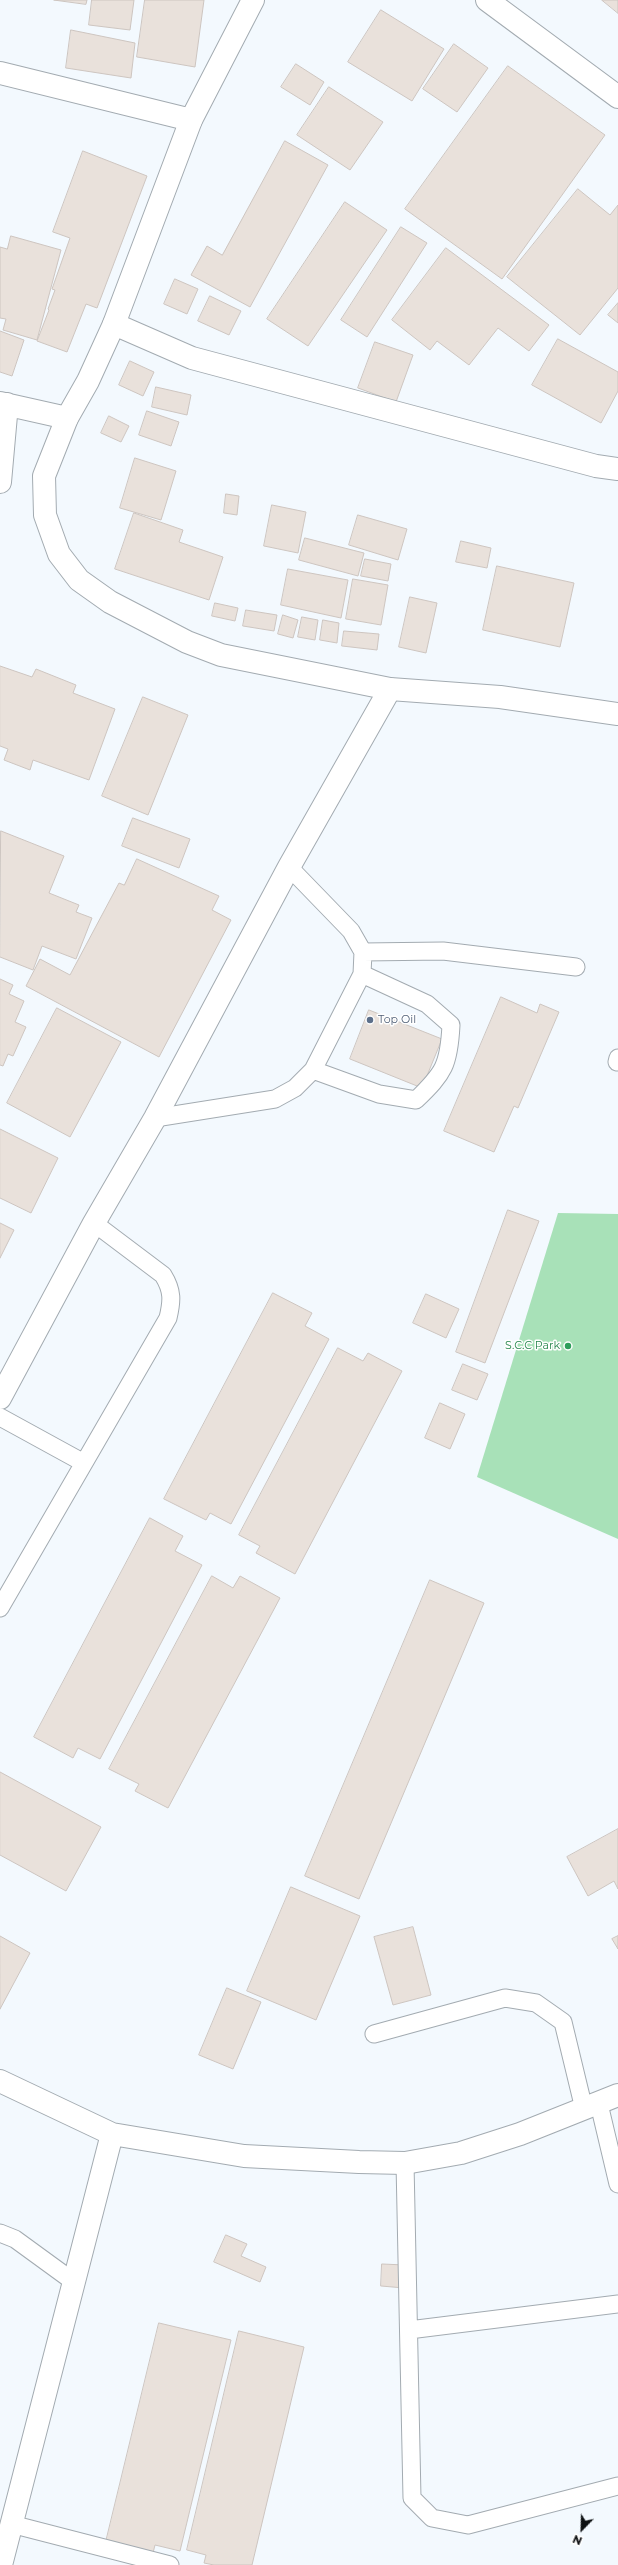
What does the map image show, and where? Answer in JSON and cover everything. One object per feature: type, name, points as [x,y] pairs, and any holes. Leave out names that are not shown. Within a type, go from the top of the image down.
[{"type":"street","points":[[253,0],[191,120],[114,324],[88,381],[67,418],[44,476],[45,515],[59,554],[79,580],[110,602],[154,626],[221,655],[390,689],[500,697],[618,714]]},
{"type":"street","points":[[487,0],[618,97]]},
{"type":"street","points":[[0,73],[191,120]]},
{"type":"street","points":[[114,324],[192,358],[596,466],[618,469]]},
{"type":"street","points":[[0,482],[3,403],[67,418]]},
{"type":"street","points":[[0,1398],[94,1223],[155,1118],[288,867],[390,689]]},
{"type":"street","points":[[0,2081],[112,2134],[244,2156],[305,2161],[405,2163],[461,2153],[600,2103]]},
{"type":"street","points":[[1,2565],[112,2134]]},
{"type":"lane","points":[[155,1118],[275,1099],[295,1088],[313,1070],[362,974],[363,952],[351,931],[288,867]]},
{"type":"lane","points":[[363,952],[443,951],[576,967]]},
{"type":"lane","points":[[313,1070],[379,1094],[416,1100],[439,1077],[450,1050],[451,1025],[427,1004],[362,974]]},
{"type":"lane","points":[[0,1608],[168,1318],[172,1298],[170,1286],[163,1276],[94,1223]]},
{"type":"lane","points":[[0,1417],[84,1463]]},
{"type":"lane","points":[[374,2034],[504,1998],[536,2002],[563,2022],[600,2103],[618,2184]]},
{"type":"lane","points":[[405,2163],[412,2498],[432,2518],[468,2525],[618,2486]]},
{"type":"lane","points":[[0,2233],[15,2239],[74,2282]]},
{"type":"lane","points":[[409,2330],[618,2304]]},
{"type":"lane","points":[[11,2524],[170,2565]]},
{"type":"green space","name":"S.C.C Park","points":[[558,1213],[618,1214],[618,1539],[477,1477]]},
{"type":"building","points":[[54,0],[87,0],[86,4]]},
{"type":"building","points":[[92,0],[134,0],[130,30],[89,25]]},
{"type":"building","points":[[145,0],[204,0],[195,67],[137,57]]},
{"type":"building","points":[[602,0],[618,0],[618,13]]},
{"type":"building","points":[[381,10],[444,49],[412,101],[348,62]]},
{"type":"building","points":[[71,30],[135,43],[131,78],[66,68]]},
{"type":"building","points":[[454,44],[488,68],[457,112],[423,89]]},
{"type":"building","points":[[296,64],[324,82],[310,105],[281,87]]},
{"type":"building","points":[[508,66],[605,135],[502,279],[405,209]]},
{"type":"building","points":[[329,87],[383,122],[350,170],[297,135]]},
{"type":"building","points":[[285,141],[328,165],[250,307],[191,275],[207,246],[222,255]]},
{"type":"building","points":[[83,151],[147,176],[97,308],[86,304],[67,352],[37,341],[49,310],[48,309],[55,290],[52,289],[70,238],[53,232]]},
{"type":"building","points":[[578,189],[610,215],[618,205],[618,288],[580,335],[507,277]]},
{"type":"building","points":[[345,202],[387,230],[308,346],[267,319]]},
{"type":"building","points":[[401,227],[427,243],[367,337],[341,320]]},
{"type":"building","points":[[11,236],[61,250],[37,340],[3,330],[6,319],[0,318],[0,247],[7,249]]},
{"type":"building","points":[[446,248],[549,325],[529,351],[498,328],[469,365],[437,341],[430,350],[392,320]]},
{"type":"building","points":[[175,279],[198,289],[187,314],[164,304]]},
{"type":"building","points":[[210,296],[241,311],[229,335],[198,321]]},
{"type":"building","points":[[618,303],[618,323],[608,315]]},
{"type":"building","points":[[0,331],[24,340],[12,376],[0,372]]},
{"type":"building","points":[[558,339],[618,372],[618,391],[601,423],[532,385]]},
{"type":"building","points":[[375,342],[413,355],[396,402],[358,388]]},
{"type":"building","points":[[130,361],[154,372],[143,396],[119,385]]},
{"type":"building","points":[[156,387],[191,395],[187,415],[152,407]]},
{"type":"building","points":[[147,411],[179,422],[171,446],[139,435]]},
{"type":"building","points":[[109,416],[129,426],[121,442],[101,433]]},
{"type":"building","points":[[135,458],[176,471],[161,520],[120,508]]},
{"type":"building","points":[[226,494],[239,496],[237,515],[224,513]]},
{"type":"building","points":[[272,505],[306,512],[298,553],[264,546]]},
{"type":"building","points":[[134,513],[183,530],[179,542],[223,557],[209,600],[115,569]]},
{"type":"building","points":[[358,515],[407,529],[398,560],[349,545]]},
{"type":"building","points":[[305,538],[364,553],[358,576],[299,560]]},
{"type":"building","points":[[461,541],[491,548],[487,568],[456,562]]},
{"type":"building","points":[[365,559],[391,564],[388,581],[361,576]]},
{"type":"building","points":[[497,566],[574,583],[560,647],[483,630]]},
{"type":"building","points":[[288,569],[348,580],[341,618],[281,605]]},
{"type":"building","points":[[353,579],[388,585],[381,625],[346,619]]},
{"type":"building","points":[[410,597],[437,603],[426,653],[399,647]]},
{"type":"building","points":[[215,603],[238,608],[235,621],[212,616]]},
{"type":"building","points":[[246,610],[277,615],[274,631],[243,626]]},
{"type":"building","points":[[283,615],[298,620],[293,638],[278,634]]},
{"type":"building","points":[[302,617],[318,620],[315,640],[298,637]]},
{"type":"building","points":[[323,620],[339,623],[337,643],[320,640]]},
{"type":"building","points":[[344,631],[379,634],[377,650],[342,646]]},
{"type":"building","points":[[0,666],[32,677],[36,669],[76,685],[73,693],[115,709],[89,780],[33,760],[30,770],[4,760],[8,749],[0,746]]},
{"type":"building","points":[[143,697],[188,715],[148,815],[102,796]]},
{"type":"building","points":[[133,818],[190,839],[179,868],[122,846]]},
{"type":"building","points":[[1,831],[64,856],[49,893],[79,905],[76,912],[92,918],[76,959],[42,946],[33,970],[0,957]]},
{"type":"building","points":[[137,859],[219,896],[212,910],[231,920],[159,1057],[26,986],[40,959],[70,975],[119,883],[124,885]]},
{"type":"building","points":[[0,979],[13,985],[9,994],[24,1001],[15,1022],[26,1027],[13,1056],[8,1054],[3,1066],[0,1065]]},
{"type":"building","points":[[501,997],[537,1013],[540,1004],[559,1012],[518,1108],[514,1106],[494,1152],[444,1131]]},
{"type":"building","points":[[57,1008],[121,1042],[70,1137],[7,1103]]},
{"type":"building","points":[[369,1010],[442,1039],[422,1088],[350,1059]]},
{"type":"building","points":[[0,1129],[58,1158],[31,1213],[0,1198]]},
{"type":"building","points":[[508,1210],[539,1221],[485,1363],[456,1352]]},
{"type":"building","points":[[0,1223],[14,1230],[0,1258]]},
{"type":"building","points":[[273,1293],[312,1313],[305,1326],[329,1339],[231,1524],[210,1513],[206,1520],[164,1499]]},
{"type":"building","points":[[426,1294],[459,1309],[446,1338],[413,1323]]},
{"type":"building","points":[[338,1348],[363,1361],[368,1353],[402,1371],[295,1574],[256,1553],[260,1546],[239,1535]]},
{"type":"building","points":[[463,1364],[488,1374],[477,1400],[452,1390]]},
{"type":"building","points":[[440,1403],[465,1414],[450,1449],[425,1438]]},
{"type":"building","points":[[150,1518],[183,1536],[175,1551],[202,1565],[100,1759],[78,1748],[73,1758],[34,1737]]},
{"type":"building","points":[[212,1576],[233,1588],[240,1576],[280,1598],[168,1808],[135,1791],[139,1784],[109,1769]]},
{"type":"building","points":[[430,1580],[484,1603],[359,1899],[305,1876]]},
{"type":"building","points":[[0,1772],[101,1827],[66,1891],[0,1855]]},
{"type":"building","points":[[618,1829],[618,1889],[614,1881],[588,1896],[567,1857]]},
{"type":"building","points":[[291,1887],[360,1916],[316,2020],[247,1991]]},
{"type":"building","points":[[413,1927],[431,1995],[393,2005],[374,1937]]},
{"type":"building","points":[[0,1936],[30,1953],[0,2009]]},
{"type":"building","points":[[618,1936],[618,1949],[612,1939]]},
{"type":"building","points":[[227,1988],[261,2002],[233,2069],[199,2055]]},
{"type":"building","points":[[226,2235],[247,2244],[241,2256],[266,2267],[260,2282],[214,2262]]},
{"type":"building","points":[[382,2264],[405,2265],[404,2288],[381,2286]]},
{"type":"building","points":[[159,2323],[231,2340],[180,2551],[155,2545],[152,2557],[105,2546]]},
{"type":"building","points":[[239,2331],[304,2347],[252,2565],[214,2565],[204,2563],[206,2555],[187,2550]]},
{"type":"place","name":"Top Oil","points":[[370,1020]]},
{"type":"place","name":"S.C.C Park","points":[[568,1346]]}]
